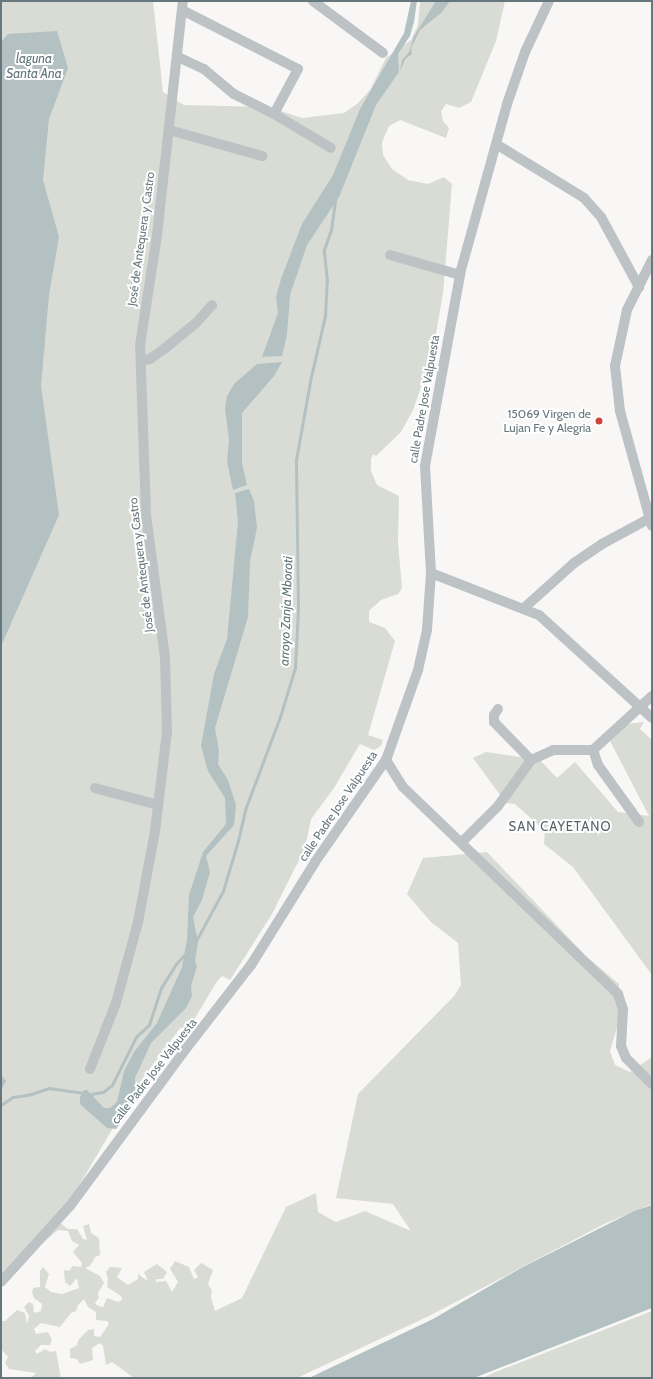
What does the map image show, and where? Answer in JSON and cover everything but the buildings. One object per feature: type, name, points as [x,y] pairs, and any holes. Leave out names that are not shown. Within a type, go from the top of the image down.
[{"type":"street","points":[[312,1],[383,53]]},
{"type":"street","name":"calle Padre Jose Valpuesta","points":[[1,1282],[70,1206],[115,1144],[251,966],[307,874],[386,760],[418,670],[430,609],[431,573],[425,466],[460,275],[496,144],[525,52],[549,1]]},
{"type":"street","points":[[183,6],[298,69],[274,114]]},
{"type":"street","name":"José de Antequera y Castro","points":[[90,1069],[116,1003],[138,922],[158,805],[167,732],[166,657],[146,514],[141,361],[144,311],[157,235],[183,6]]},
{"type":"street","points":[[178,57],[204,69],[234,94],[274,114],[331,148]]},
{"type":"street","points":[[169,130],[262,156]]},
{"type":"street","points":[[496,144],[584,198],[601,217],[639,287]]},
{"type":"street","points":[[390,255],[460,275]]},
{"type":"street","points":[[524,608],[574,563],[602,544],[651,522],[616,391],[615,366],[627,310],[652,260]]},
{"type":"street","points":[[141,361],[150,359],[164,349],[196,323],[212,305]]},
{"type":"street","points":[[431,573],[524,608],[539,616],[641,706],[652,718]]},
{"type":"street","points":[[462,842],[498,806],[531,760],[553,750],[593,750],[652,696]]},
{"type":"street","points":[[498,709],[494,715],[494,722],[531,760]]},
{"type":"street","points":[[593,750],[598,765],[639,822]]},
{"type":"street","points":[[386,760],[403,787],[462,842],[618,994],[623,1009],[621,1046],[626,1058],[652,1084]]},
{"type":"street","points":[[95,788],[158,805]]},
{"type":"shaded area","points":[[1,1],[153,1],[163,92],[184,105],[269,107],[302,118],[344,113],[357,104],[370,90],[386,58],[411,40],[418,25],[420,1],[505,1],[496,41],[471,102],[459,108],[446,104],[441,111],[443,121],[449,128],[446,138],[400,120],[389,126],[382,142],[383,155],[392,169],[408,180],[428,184],[444,177],[452,184],[443,293],[432,356],[413,410],[401,432],[376,456],[373,454],[371,459],[371,471],[377,485],[399,496],[398,542],[402,588],[398,594],[381,600],[369,611],[369,622],[385,628],[395,641],[368,735],[383,740],[381,746],[374,750],[360,744],[334,788],[311,819],[305,848],[272,914],[230,980],[222,976],[216,983],[189,1027],[180,1028],[140,1082],[64,1211],[60,1223],[68,1229],[77,1229],[83,1239],[87,1240],[83,1226],[89,1224],[91,1233],[99,1238],[100,1255],[95,1257],[90,1266],[85,1268],[100,1276],[104,1283],[98,1293],[99,1298],[95,1303],[98,1306],[103,1307],[107,1298],[118,1302],[122,1300],[121,1296],[107,1287],[108,1279],[106,1272],[110,1267],[122,1268],[117,1277],[128,1285],[138,1279],[138,1274],[148,1281],[144,1272],[157,1264],[167,1272],[163,1279],[157,1279],[155,1282],[166,1281],[172,1292],[178,1282],[170,1269],[175,1261],[189,1267],[194,1279],[198,1277],[194,1270],[201,1263],[213,1270],[208,1284],[212,1291],[211,1297],[215,1311],[242,1298],[286,1207],[316,1193],[318,1212],[336,1222],[365,1211],[411,1231],[393,1204],[336,1198],[358,1094],[454,996],[461,985],[458,943],[431,922],[407,894],[423,858],[487,852],[586,956],[619,984],[619,1021],[610,1051],[615,1065],[630,1072],[652,1057],[652,1204],[606,1223],[431,1315],[297,1378],[134,1378],[112,1362],[106,1365],[103,1346],[100,1343],[92,1348],[93,1360],[80,1364],[77,1359],[70,1358],[70,1349],[77,1345],[79,1339],[88,1330],[94,1329],[94,1336],[100,1337],[109,1324],[107,1321],[96,1320],[96,1312],[88,1307],[84,1299],[78,1305],[76,1311],[71,1313],[60,1327],[41,1323],[34,1329],[36,1334],[48,1332],[52,1340],[50,1345],[41,1345],[35,1351],[37,1354],[45,1349],[50,1352],[56,1351],[61,1378],[31,1378],[36,1373],[9,1369],[5,1363],[8,1357],[1,1349],[1,1321],[5,1321],[17,1310],[25,1313],[27,1324],[29,1316],[24,1307],[29,1302],[33,1304],[34,1313],[41,1311],[42,1304],[34,1298],[32,1292],[33,1288],[40,1287],[40,1271],[43,1267],[49,1274],[45,1287],[51,1292],[62,1294],[79,1288],[77,1278],[70,1286],[65,1282],[64,1270],[69,1271],[73,1266],[81,1267],[82,1263],[73,1252],[79,1245],[72,1241],[68,1231],[58,1230],[1,1278]]},
{"type":"shaded area","points":[[644,722],[640,729],[652,740],[652,975],[573,867],[544,844],[545,831],[515,804],[506,803],[473,758],[486,752],[540,760],[557,778],[575,762],[618,812],[649,816],[610,741],[626,724]]},
{"type":"shaded area","points":[[652,1311],[652,1378],[483,1378],[493,1373]]},
{"type":"water","points":[[411,1],[417,1],[414,22],[410,36],[398,54],[399,72],[376,105],[339,197],[307,245],[290,295],[287,335],[282,356],[262,357],[278,313],[276,297],[281,279],[302,224],[333,175],[360,109],[404,33]]},
{"type":"water","points":[[436,1],[450,1],[441,13],[420,30],[411,48],[412,54],[405,59],[400,72],[402,60],[409,52],[414,36]]},
{"type":"water","name":"laguna Santa Ana","points":[[57,31],[68,68],[49,119],[43,180],[59,237],[49,295],[41,386],[59,515],[2,644],[1,718],[1,42],[8,34]]},
{"type":"water","points":[[282,362],[274,376],[242,413],[242,463],[247,485],[233,490],[227,461],[229,440],[225,408],[227,396],[234,384],[257,364]]},
{"type":"water","points":[[249,489],[254,501],[257,528],[250,561],[248,617],[215,728],[219,751],[218,764],[228,780],[236,805],[234,825],[206,856],[210,872],[202,900],[193,917],[198,942],[195,961],[197,966],[191,986],[192,996],[186,1008],[151,1043],[135,1078],[135,1097],[128,1113],[116,1129],[107,1128],[80,1104],[80,1097],[84,1090],[87,1090],[104,1108],[110,1108],[117,1102],[124,1071],[134,1052],[157,1023],[182,967],[187,940],[189,895],[203,852],[226,824],[225,798],[208,771],[201,746],[214,674],[227,639],[238,522],[235,493]]},
{"type":"water","points":[[652,1205],[652,1308],[474,1378],[309,1378],[433,1319],[521,1268],[634,1211]]},
{"type":"waterway","name":"arroyo Zanja Mboroti","points":[[196,941],[223,891],[238,841],[245,810],[280,717],[295,668],[298,608],[296,460],[311,377],[325,316],[327,281],[324,250],[331,230],[335,200]]},
{"type":"waterway","name":"arroyo Zanja Mboroti","points":[[91,1094],[103,1092],[112,1085],[136,1037],[149,1025],[161,988],[176,964],[185,954]]},
{"type":"waterway","points":[[1,1077],[4,1081],[1,1087]]},
{"type":"waterway","name":"arroyo Zanja Mboroti","points":[[1,1105],[13,1097],[28,1095],[49,1088],[86,1093]]},
{"type":"place","name":"15069 Virgen de Lujan Fe y Alegria","points":[[599,421]]},
{"type":"district","name":"SAN CAYETANO","points":[[560,826]]}]
